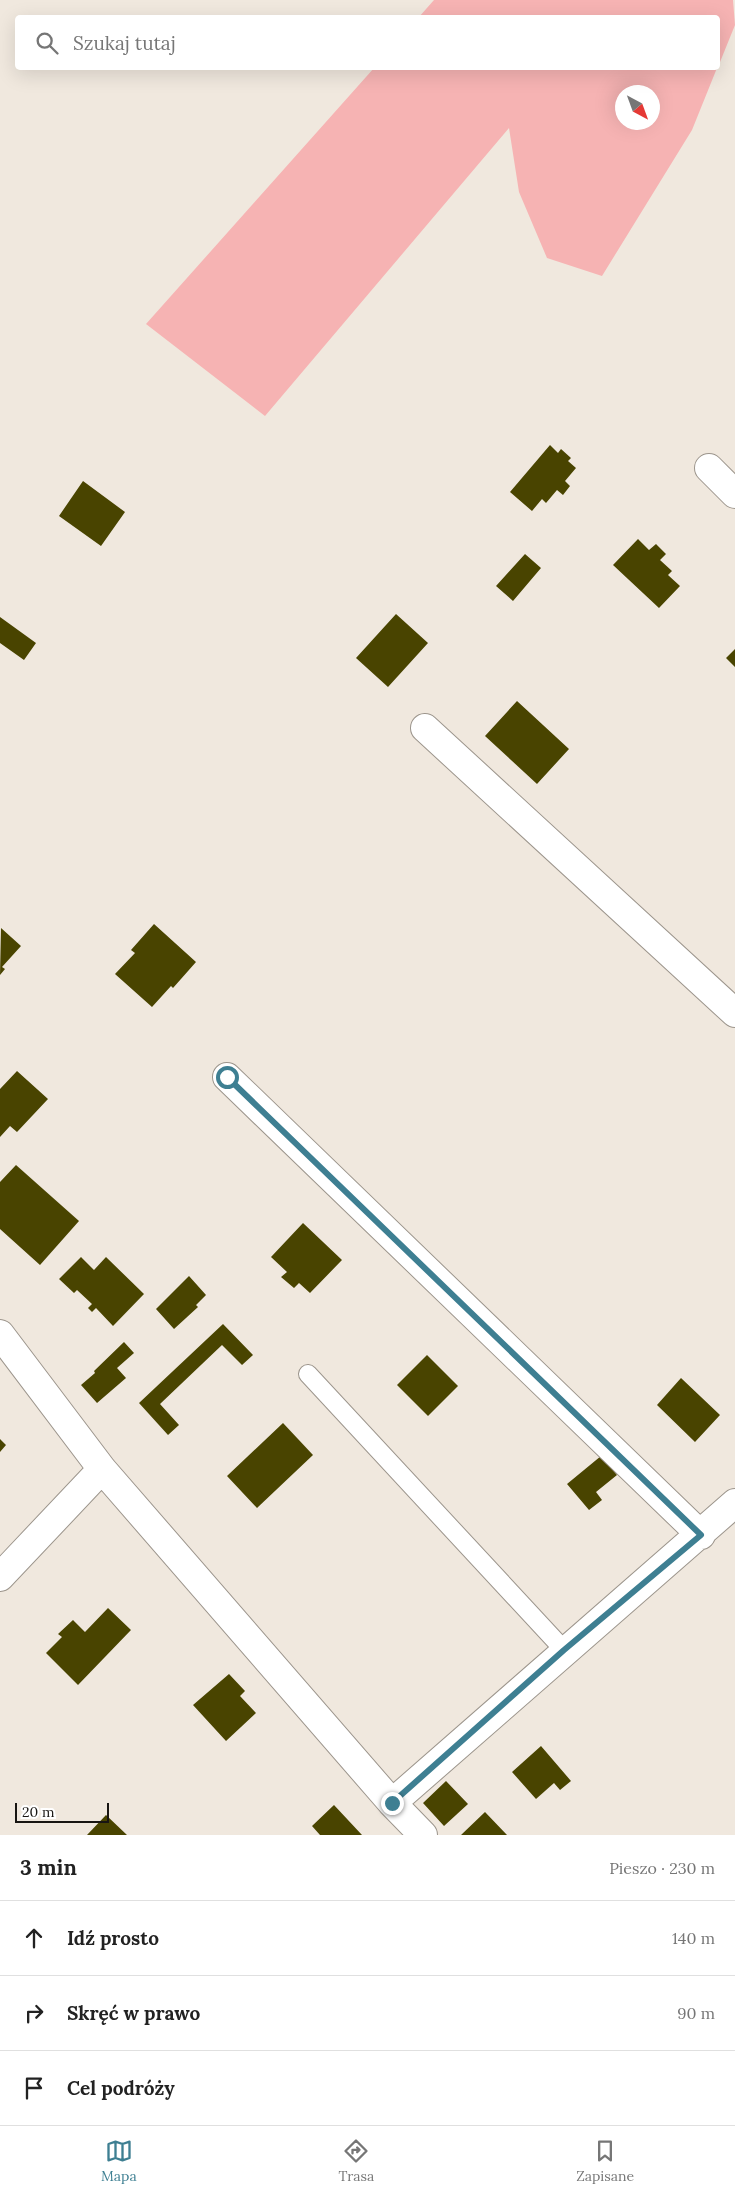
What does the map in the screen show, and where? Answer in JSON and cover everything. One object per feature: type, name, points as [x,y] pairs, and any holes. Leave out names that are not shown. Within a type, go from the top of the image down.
[{"type":"street","points":[[709,468],[735,494]]},
{"type":"street","points":[[425,728],[735,1013]]},
{"type":"street","points":[[227,1077],[701,1535]]},
{"type":"street","points":[[0,1334],[102,1469],[392,1803],[423,1835]]},
{"type":"street","points":[[0,1577],[102,1469]]},
{"type":"street","points":[[392,1803],[564,1650],[735,1504]]},
{"type":"lane","points":[[308,1374],[564,1650]]},
{"type":"shaded area","points":[[434,0],[733,0],[735,25],[720,62],[720,15],[421,15]]},
{"type":"shaded area","points":[[372,70],[716,70],[692,130],[602,276],[547,258],[519,192],[509,128],[265,416],[146,324]]},
{"type":"building","points":[[550,445],[558,453],[561,449],[571,458],[568,461],[576,468],[565,481],[570,486],[563,495],[557,490],[546,503],[542,499],[532,511],[510,492]]},
{"type":"building","points":[[83,481],[125,512],[101,546],[59,516]]},
{"type":"building","points":[[638,539],[649,550],[656,544],[666,554],[660,560],[672,571],[668,575],[680,586],[659,608],[613,565]]},
{"type":"building","points":[[525,554],[541,568],[513,601],[496,586]]},
{"type":"building","points":[[396,614],[428,643],[388,687],[356,658]]},
{"type":"building","points":[[0,617],[36,643],[24,660],[0,643]]},
{"type":"building","points":[[735,649],[735,667],[726,658]]},
{"type":"building","points":[[517,701],[569,749],[537,784],[485,736]]},
{"type":"building","points":[[154,924],[196,962],[173,988],[171,986],[152,1007],[115,974],[135,953],[131,950]]},
{"type":"building","points":[[1,928],[21,946],[2,967],[5,969],[0,975]]},
{"type":"building","points":[[17,1071],[48,1099],[17,1132],[10,1126],[0,1137],[0,1089]]},
{"type":"building","points":[[16,1165],[79,1221],[40,1265],[0,1229],[0,1182]]},
{"type":"building","points":[[303,1223],[342,1260],[310,1293],[299,1283],[294,1288],[281,1277],[287,1272],[271,1257]]},
{"type":"building","points":[[81,1257],[94,1270],[106,1257],[144,1294],[113,1326],[96,1308],[92,1312],[88,1308],[92,1304],[77,1290],[74,1293],[59,1279]]},
{"type":"building","points":[[189,1276],[206,1295],[196,1305],[198,1307],[174,1329],[156,1309]]},
{"type":"building","points":[[223,1324],[253,1355],[242,1365],[222,1345],[160,1404],[179,1425],[168,1435],[139,1403]]},
{"type":"building","points":[[124,1342],[134,1353],[117,1368],[126,1378],[97,1403],[81,1385]]},
{"type":"building","points":[[427,1355],[458,1386],[428,1416],[397,1385]]},
{"type":"building","points":[[681,1378],[720,1415],[695,1442],[657,1405]]},
{"type":"building","points":[[283,1423],[313,1455],[257,1508],[227,1476]]},
{"type":"building","points":[[0,1439],[6,1445],[0,1452]]},
{"type":"building","points":[[601,1456],[617,1475],[596,1492],[602,1500],[589,1510],[567,1484]]},
{"type":"building","points":[[108,1608],[131,1630],[78,1685],[46,1653],[62,1637],[58,1634],[73,1620],[85,1632]]},
{"type":"building","points":[[229,1674],[245,1691],[240,1696],[256,1713],[226,1741],[193,1705]]},
{"type":"building","points":[[541,1746],[571,1781],[560,1790],[554,1783],[536,1799],[512,1772]]},
{"type":"building","points":[[446,1781],[468,1804],[444,1826],[423,1803]]},
{"type":"building","points":[[334,1805],[362,1835],[320,1835],[312,1826]]},
{"type":"building","points":[[485,1812],[507,1835],[461,1835]]},
{"type":"building","points":[[106,1815],[127,1835],[87,1835]]},
{"type":"route","points":[[227,1077],[701,1535],[564,1650],[392,1803]]}]
